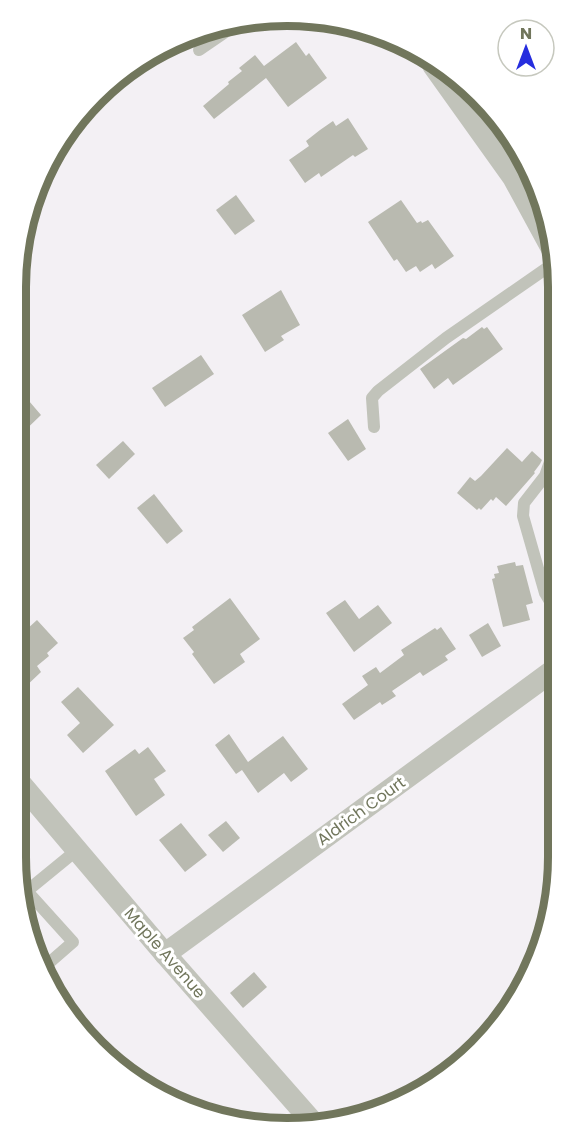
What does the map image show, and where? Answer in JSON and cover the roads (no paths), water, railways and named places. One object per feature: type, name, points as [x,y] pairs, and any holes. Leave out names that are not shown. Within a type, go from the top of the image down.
[{"type":"street","points":[[443,78],[513,177],[542,232]]},
{"type":"street","name":"Aldrich Court","points":[[165,954],[549,674]]},
{"type":"street","name":"Maple Avenue","points":[[25,789],[165,954],[309,1117]]},
{"type":"lane","points":[[199,50],[224,33]]},
{"type":"lane","points":[[374,427],[372,398],[378,391],[446,338],[548,267]]},
{"type":"lane","points":[[549,465],[545,476],[524,503],[523,516],[545,593],[549,600]]},
{"type":"lane","points":[[28,890],[77,850]]},
{"type":"lane","points":[[29,898],[73,942],[48,964]]}]
